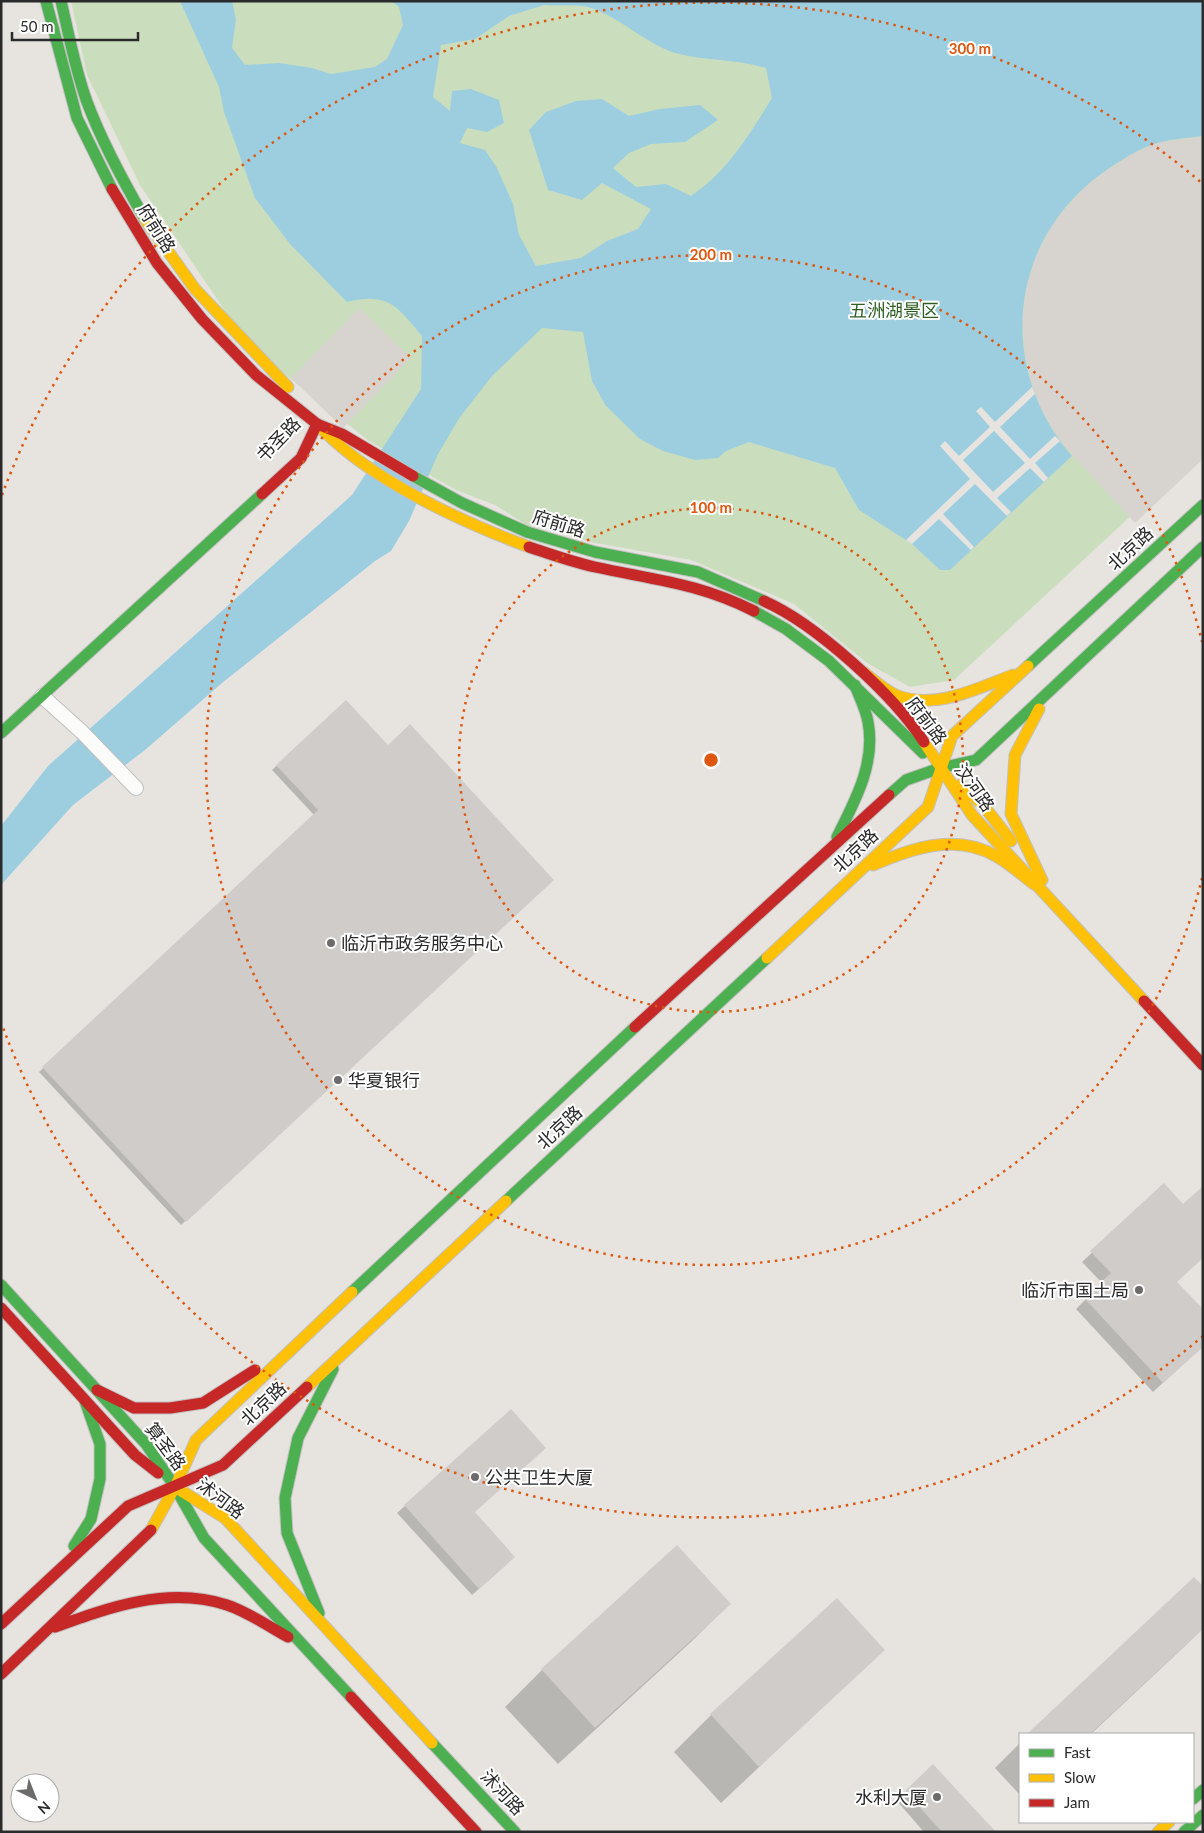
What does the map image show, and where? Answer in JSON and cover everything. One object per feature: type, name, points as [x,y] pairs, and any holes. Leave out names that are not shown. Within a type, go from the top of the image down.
[{"type":"main road","name":"府前路","points":[[46,1],[77,118],[100,166],[157,264],[202,319],[256,375],[317,424],[339,448],[353,459],[455,516],[522,546],[591,566],[694,586],[723,596],[772,620],[815,650],[855,685],[902,734],[940,768]]},
{"type":"main road","name":"府前路","points":[[61,1],[91,113],[112,160],[140,209],[169,255],[213,309],[300,397],[317,424],[364,447],[401,470],[462,503],[527,532],[594,552],[698,572],[729,583],[780,608],[823,638],[863,672],[913,725],[940,768]]},
{"type":"main road","name":"书圣路","points":[[1,733],[301,458],[317,424]]},
{"type":"main road","name":"书圣路","points":[[1,717],[255,486],[317,424]]},
{"type":"main road","name":"北京路","points":[[1,1624],[128,1506],[222,1465],[856,872],[928,807],[952,736],[1203,505]]},
{"type":"main road","name":"北京路","points":[[1,1674],[150,1532],[175,1487],[196,1440],[569,1087],[906,780],[940,768],[976,760],[1203,547]]},
{"type":"main road","points":[[863,672],[898,696],[927,701],[966,692],[1023,671]]},
{"type":"main road","points":[[831,848],[863,784],[870,749],[868,722],[855,685]]},
{"type":"main road","points":[[1038,882],[1011,814],[1012,787],[1015,755],[1047,693]]},
{"type":"main road","name":"汶河路","points":[[940,768],[982,805],[1038,882],[1203,1065]]},
{"type":"main road","points":[[856,872],[908,850],[951,842],[991,853],[1038,882]]},
{"type":"main road","name":"汶河路","points":[[1038,882],[1203,1051]]},
{"type":"main road","name":"算圣路","points":[[1,1285],[146,1444],[175,1487]]},
{"type":"main road","name":"算圣路","points":[[1,1308],[135,1454],[175,1487]]},
{"type":"main road","points":[[97,1390],[134,1408],[170,1408],[203,1403],[306,1336]]},
{"type":"main road","points":[[324,1626],[287,1533],[285,1498],[298,1438],[341,1354]]},
{"type":"main road","points":[[56,1573],[91,1519],[100,1479],[100,1444],[86,1400]]},
{"type":"main road","name":"沭河路","points":[[175,1487],[225,1518],[515,1832]]},
{"type":"main road","name":"沭河路","points":[[175,1487],[204,1538],[476,1832]]},
{"type":"main road","points":[[47,1629],[129,1601],[181,1596],[227,1606],[303,1645]]},
{"type":"main road","points":[[1184,1832],[1203,1815]]},
{"type":"main road","points":[[1158,1832],[1168,1823]]},
{"type":"street","points":[[42,696],[82,732],[132,785]]},
{"type":"green space","name":"五洲湖景区","points":[[71,1],[1203,1],[1203,449],[954,680],[910,687],[867,663],[794,604],[691,560],[590,542],[549,526],[528,526],[495,505],[456,490],[369,441],[282,372],[229,317],[140,185],[87,75]]},
{"type":"shaded area","points":[[1203,136],[1203,459],[1135,523],[1060,441],[1041,409],[1032,387],[1025,355],[1022,317],[1027,286],[1035,258],[1054,221],[1088,183],[1133,153],[1154,143]]},
{"type":"shaded area","points":[[359,308],[411,358],[343,428],[291,378]]},
{"type":"water","points":[[180,1],[232,1],[236,19],[232,48],[245,65],[279,63],[312,68],[331,74],[375,67],[387,59],[403,25],[399,7],[391,1],[1203,1],[1203,136],[1172,140],[1148,146],[1108,169],[1075,197],[1049,230],[1032,266],[1024,304],[1023,344],[1031,383],[1047,421],[1072,456],[950,570],[940,570],[912,544],[859,510],[835,468],[749,442],[726,451],[718,458],[695,460],[663,451],[640,439],[606,406],[592,381],[583,332],[542,328],[492,376],[460,417],[438,454],[409,521],[391,551],[375,561],[222,683],[145,750],[73,805],[1,885],[1,826],[48,766],[352,495],[421,389],[422,336],[406,317],[398,309],[382,300],[361,299],[347,302],[290,244],[255,198],[224,112],[219,87]],"holes":[[[544,5],[583,6],[594,9],[606,14],[652,43],[675,53],[766,68],[772,98],[737,152],[716,176],[691,196],[666,184],[636,187],[613,168],[629,153],[651,144],[685,142],[718,120],[700,105],[660,109],[629,116],[602,99],[576,101],[546,112],[529,130],[548,190],[582,200],[602,183],[651,209],[638,229],[607,241],[581,258],[536,266],[519,235],[513,204],[497,168],[485,150],[460,143],[467,128],[487,132],[504,123],[499,100],[471,89],[452,91],[450,111],[433,97],[441,45],[475,39],[509,16]]]},
{"type":"pier","points":[[1032,387],[1035,394],[1000,427],[1030,459],[1055,436],[1060,441],[1035,463],[1048,478],[1044,482],[1030,468],[997,498],[1011,512],[1007,516],[975,484],[943,514],[974,547],[971,550],[939,519],[912,544],[906,540],[970,479],[940,446],[945,441],[959,456],[990,427],[976,411],[981,407],[995,422]],"holes":[[[994,431],[1025,463],[993,492],[963,460]]]},
{"type":"building","name":"临沂市政务服务中心","points":[[346,700],[388,745],[410,724],[554,880],[186,1222],[42,1067],[318,810],[276,765]]},
{"type":"building","name":"临沂市国土局","points":[[1164,1183],[1183,1204],[1203,1186],[1203,1258],[1177,1282],[1203,1309],[1203,1347],[1163,1383],[1084,1298],[1111,1273],[1090,1251]]},
{"type":"building","name":"公共卫生大厦","points":[[511,1409],[546,1448],[475,1512],[515,1557],[479,1589],[404,1505]]},
{"type":"building","points":[[677,1545],[731,1604],[595,1728],[541,1669]]},
{"type":"building","points":[[1194,1577],[1203,1586],[1203,1629],[1091,1733],[1028,1733]]},
{"type":"building","points":[[837,1598],[885,1650],[759,1767],[710,1714]]},
{"type":"building","name":"水利大厦","points":[[933,1764],[996,1832],[942,1832],[905,1791]]},
{"type":"traffic: fast","points":[[46,1],[77,118],[112,189]]},
{"type":"traffic: fast","points":[[61,1],[87,102],[113,161],[145,219]]},
{"type":"traffic: fast","points":[[413,476],[462,503],[527,532],[595,552],[698,572],[764,601]]},
{"type":"traffic: fast","points":[[1,733],[262,494]]},
{"type":"traffic: fast","points":[[1028,666],[1203,505]]},
{"type":"traffic: fast","points":[[889,795],[906,780],[940,768],[976,760],[1203,547]]},
{"type":"traffic: fast","points":[[754,611],[786,629],[829,661],[923,753]]},
{"type":"traffic: fast","points":[[837,837],[857,796],[869,752],[870,737],[867,717],[855,685]]},
{"type":"traffic: fast","points":[[506,1201],[767,958]]},
{"type":"traffic: fast","points":[[352,1292],[635,1027]]},
{"type":"traffic: fast","points":[[1,1285],[146,1444],[175,1487]]},
{"type":"traffic: fast","points":[[319,1613],[287,1533],[285,1498],[298,1438],[333,1369]]},
{"type":"traffic: fast","points":[[74,1546],[91,1519],[100,1479],[100,1444],[85,1401]]},
{"type":"traffic: fast","points":[[176,1489],[204,1538],[351,1697]]},
{"type":"traffic: fast","points":[[432,1743],[515,1832]]},
{"type":"traffic: fast","points":[[1194,1798],[1203,1790]]},
{"type":"traffic: fast","points":[[1184,1832],[1203,1815]]},
{"type":"traffic: slow","points":[[145,219],[195,289],[288,387]]},
{"type":"traffic: slow","points":[[323,430],[343,449],[392,483],[448,512],[529,547]]},
{"type":"traffic: slow","points":[[767,958],[928,807],[952,736],[1028,666]]},
{"type":"traffic: slow","points":[[863,672],[893,694],[912,700],[942,699],[957,696],[1013,675]]},
{"type":"traffic: slow","points":[[1039,709],[1015,755],[1011,814],[1042,880]]},
{"type":"traffic: slow","points":[[924,742],[972,815],[1144,1001]]},
{"type":"traffic: slow","points":[[960,785],[983,805],[1011,841]]},
{"type":"traffic: slow","points":[[873,865],[919,849],[950,844],[965,845],[981,849],[996,856],[1034,884]]},
{"type":"traffic: slow","points":[[307,1387],[506,1201]]},
{"type":"traffic: slow","points":[[151,1530],[175,1487],[196,1440],[352,1292]]},
{"type":"traffic: slow","points":[[175,1487],[225,1518],[432,1743]]},
{"type":"traffic: slow","points":[[1158,1832],[1168,1823]]},
{"type":"traffic: jam","points":[[112,189],[157,263],[202,319],[256,375],[317,424],[342,434],[413,476]]},
{"type":"traffic: jam","points":[[262,494],[301,458],[317,424]]},
{"type":"traffic: jam","points":[[529,547],[586,565],[695,588],[754,611]]},
{"type":"traffic: jam","points":[[764,601],[807,626],[852,662],[893,703],[924,742]]},
{"type":"traffic: jam","points":[[635,1027],[889,795]]},
{"type":"traffic: jam","points":[[1144,1001],[1203,1065]]},
{"type":"traffic: jam","points":[[1,1308],[135,1455],[158,1473]]},
{"type":"traffic: jam","points":[[97,1390],[134,1408],[170,1408],[203,1403],[255,1370]]},
{"type":"traffic: jam","points":[[1,1624],[128,1506],[223,1465],[307,1387]]},
{"type":"traffic: jam","points":[[1,1674],[151,1530]]},
{"type":"traffic: jam","points":[[55,1627],[97,1612],[140,1601],[161,1598],[183,1598],[227,1605],[250,1615],[288,1637]]},
{"type":"traffic: jam","points":[[351,1697],[476,1832]]},
{"type":"place","name":"临沂市政务服务中心","points":[[331,943]]},
{"type":"place","name":"华夏银行","points":[[338,1080]]},
{"type":"place","name":"临沂市国土局","points":[[1139,1290]]},
{"type":"place","name":"公共卫生大厦","points":[[475,1477]]},
{"type":"place","name":"水利大厦","points":[[937,1797]]}]
